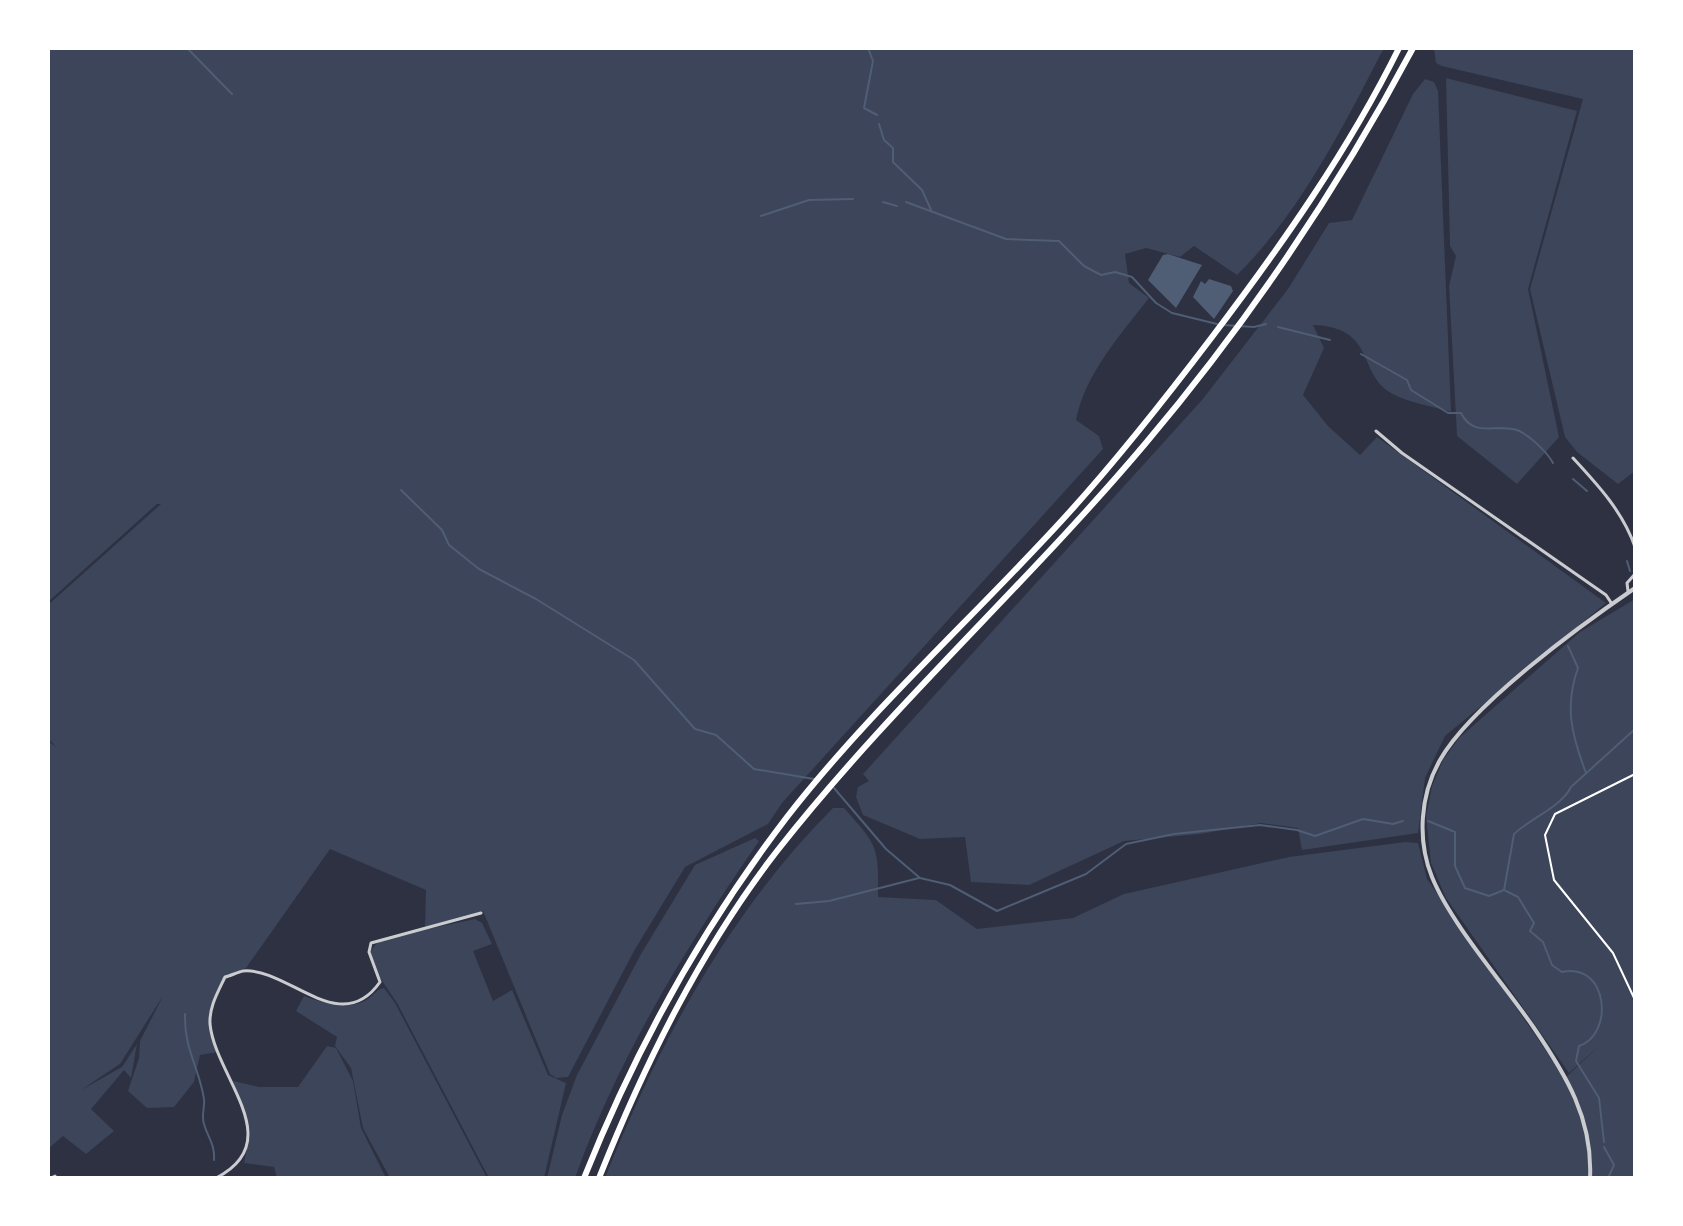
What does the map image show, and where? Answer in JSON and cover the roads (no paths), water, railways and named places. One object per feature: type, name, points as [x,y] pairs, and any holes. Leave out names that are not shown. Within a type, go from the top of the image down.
[{"type":"highway","points":[[584,1178],[606,1123],[677,980],[707,931],[789,815],[888,704],[1066,516],[1167,396],[1264,268],[1317,190],[1399,48]]},
{"type":"highway","points":[[599,1178],[620,1125],[687,988],[742,900],[799,823],[898,711],[1065,534],[1177,403],[1269,282],[1329,195],[1413,48]]},
{"type":"street","points":[[1376,431],[1402,453],[1606,595],[1612,604]]},
{"type":"street","points":[[1573,458],[1610,500],[1627,525],[1635,547]]},
{"type":"street","points":[[1629,593],[1627,583],[1635,574]]},
{"type":"street","points":[[1590,1178],[1584,1121],[1571,1084],[1442,897],[1427,861],[1423,825],[1429,784],[1455,739],[1514,682],[1635,588]]},
{"type":"street","points":[[216,1178],[235,1166],[248,1141],[239,1097],[210,1022],[214,1000],[225,977],[244,971],[273,979],[320,1001],[350,1003],[366,998],[380,982],[369,952],[371,943],[481,913]]},
{"type":"waterway","points":[[187,48],[232,94]]},
{"type":"waterway","points":[[868,48],[873,61],[864,108],[877,115]]},
{"type":"waterway","points":[[879,124],[884,140],[893,148],[893,162],[922,190],[932,212]]},
{"type":"waterway","points":[[761,216],[809,200],[853,199]]},
{"type":"waterway","points":[[883,202],[897,206]]},
{"type":"waterway","points":[[906,202],[1006,239],[1059,241],[1084,266],[1101,275],[1115,272],[1132,277],[1156,303],[1172,313],[1217,324]]},
{"type":"waterway","points":[[1223,325],[1254,327],[1266,324]]},
{"type":"waterway","points":[[1278,327],[1330,340]]},
{"type":"waterway","points":[[1361,354],[1407,380],[1411,390],[1448,413],[1461,413],[1477,428],[1506,428],[1524,434],[1553,463]]},
{"type":"waterway","points":[[1573,479],[1587,491]]},
{"type":"waterway","points":[[401,490],[442,530],[449,545],[479,569],[536,599],[634,660],[695,729],[716,735],[754,769],[814,779]]},
{"type":"waterway","points":[[1627,561],[1630,571]]},
{"type":"waterway","points":[[1568,646],[1578,668],[1571,709],[1577,746],[1586,773]]},
{"type":"waterway","points":[[1604,1142],[1599,1098],[1576,1061],[1579,1046],[1590,1039],[1598,1028],[1601,1001],[1597,988],[1589,978],[1578,972],[1562,972],[1552,965],[1543,942],[1530,931],[1534,923],[1518,897],[1504,890],[1514,834],[1560,801],[1571,787],[1635,729]]},
{"type":"waterway","points":[[834,788],[886,849],[920,878],[950,885],[997,911],[1086,874],[1126,844],[1174,834],[1260,825],[1315,836],[1363,819],[1393,824],[1403,821]]},
{"type":"waterway","points":[[1428,821],[1455,832],[1455,866],[1465,888],[1489,896],[1504,890]]},
{"type":"waterway","points":[[796,904],[829,901],[919,878]]},
{"type":"waterway","points":[[185,1014],[189,1048],[204,1099],[203,1121],[214,1160]]},
{"type":"waterway","points":[[1604,1147],[1614,1165],[1608,1178]]}]
